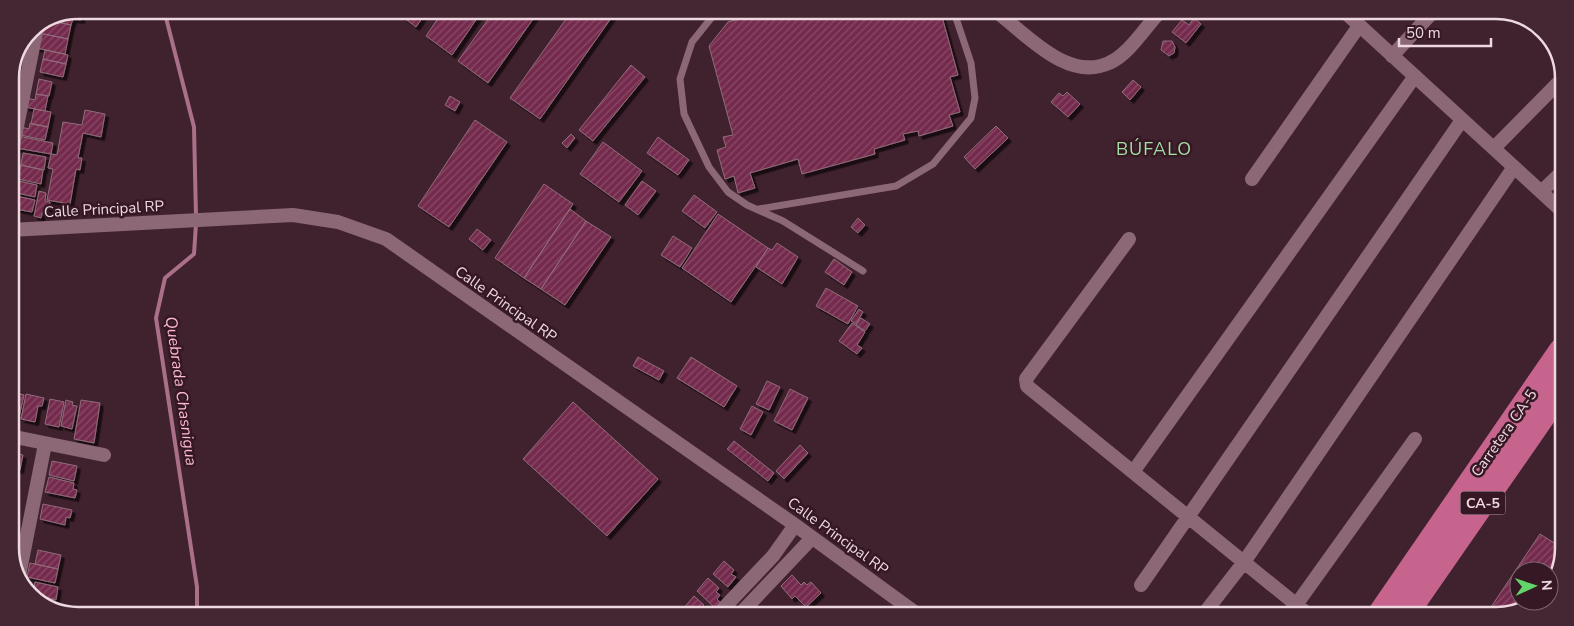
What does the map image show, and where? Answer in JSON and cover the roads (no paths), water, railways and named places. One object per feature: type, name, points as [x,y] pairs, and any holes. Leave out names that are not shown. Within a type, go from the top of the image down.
[{"type":"highway","name":"Carretera CA-5","points":[[1384,607],[1555,359]]},
{"type":"highway","name":"Carretera CA-5","points":[[1411,607],[1555,400]]},
{"type":"highway","points":[[1401,607],[1418,577],[1418,569],[1413,565]]},
{"type":"street","points":[[1006,19],[1059,59],[1075,66],[1094,67],[1110,63],[1123,53],[1154,19]]},
{"type":"street","points":[[1352,19],[1555,205]]},
{"type":"street","points":[[1392,56],[1426,19]]},
{"type":"street","points":[[1252,179],[1360,26]]},
{"type":"street","points":[[19,116],[35,37]]},
{"type":"street","points":[[1133,472],[1415,76]]},
{"type":"street","points":[[1494,148],[1555,85]]},
{"type":"street","points":[[1141,585],[1462,120]]},
{"type":"street","points":[[1209,607],[1244,562],[1514,167]]},
{"type":"street","points":[[1541,192],[1555,179]]},
{"type":"street","name":"Calle Principal RP","points":[[19,230],[293,215],[338,222],[386,239],[795,525],[907,607]]},
{"type":"street","points":[[1129,239],[1026,382],[1299,607]]},
{"type":"street","points":[[19,438],[104,455]]},
{"type":"street","points":[[1296,605],[1415,439]]},
{"type":"street","points":[[21,565],[45,444]]},
{"type":"street","points":[[725,607],[773,556],[795,525]]},
{"type":"street","points":[[747,607],[812,538]]},
{"type":"lane","points":[[710,19],[692,42],[680,79],[684,114],[709,167],[728,192],[747,205],[783,221],[863,271]]},
{"type":"lane","points":[[759,209],[896,186],[933,164],[971,118],[975,98],[971,63],[956,19]]},
{"type":"waterway","name":"Quebrada Chasnigua","points":[[166,19],[194,127],[196,217]]},
{"type":"waterway","name":"Quebrada Chasnigua","points":[[196,224],[194,254],[165,278],[156,318],[197,587],[197,607]]},
{"type":"district","name":"BÚFALO","points":[[1154,149]]}]
